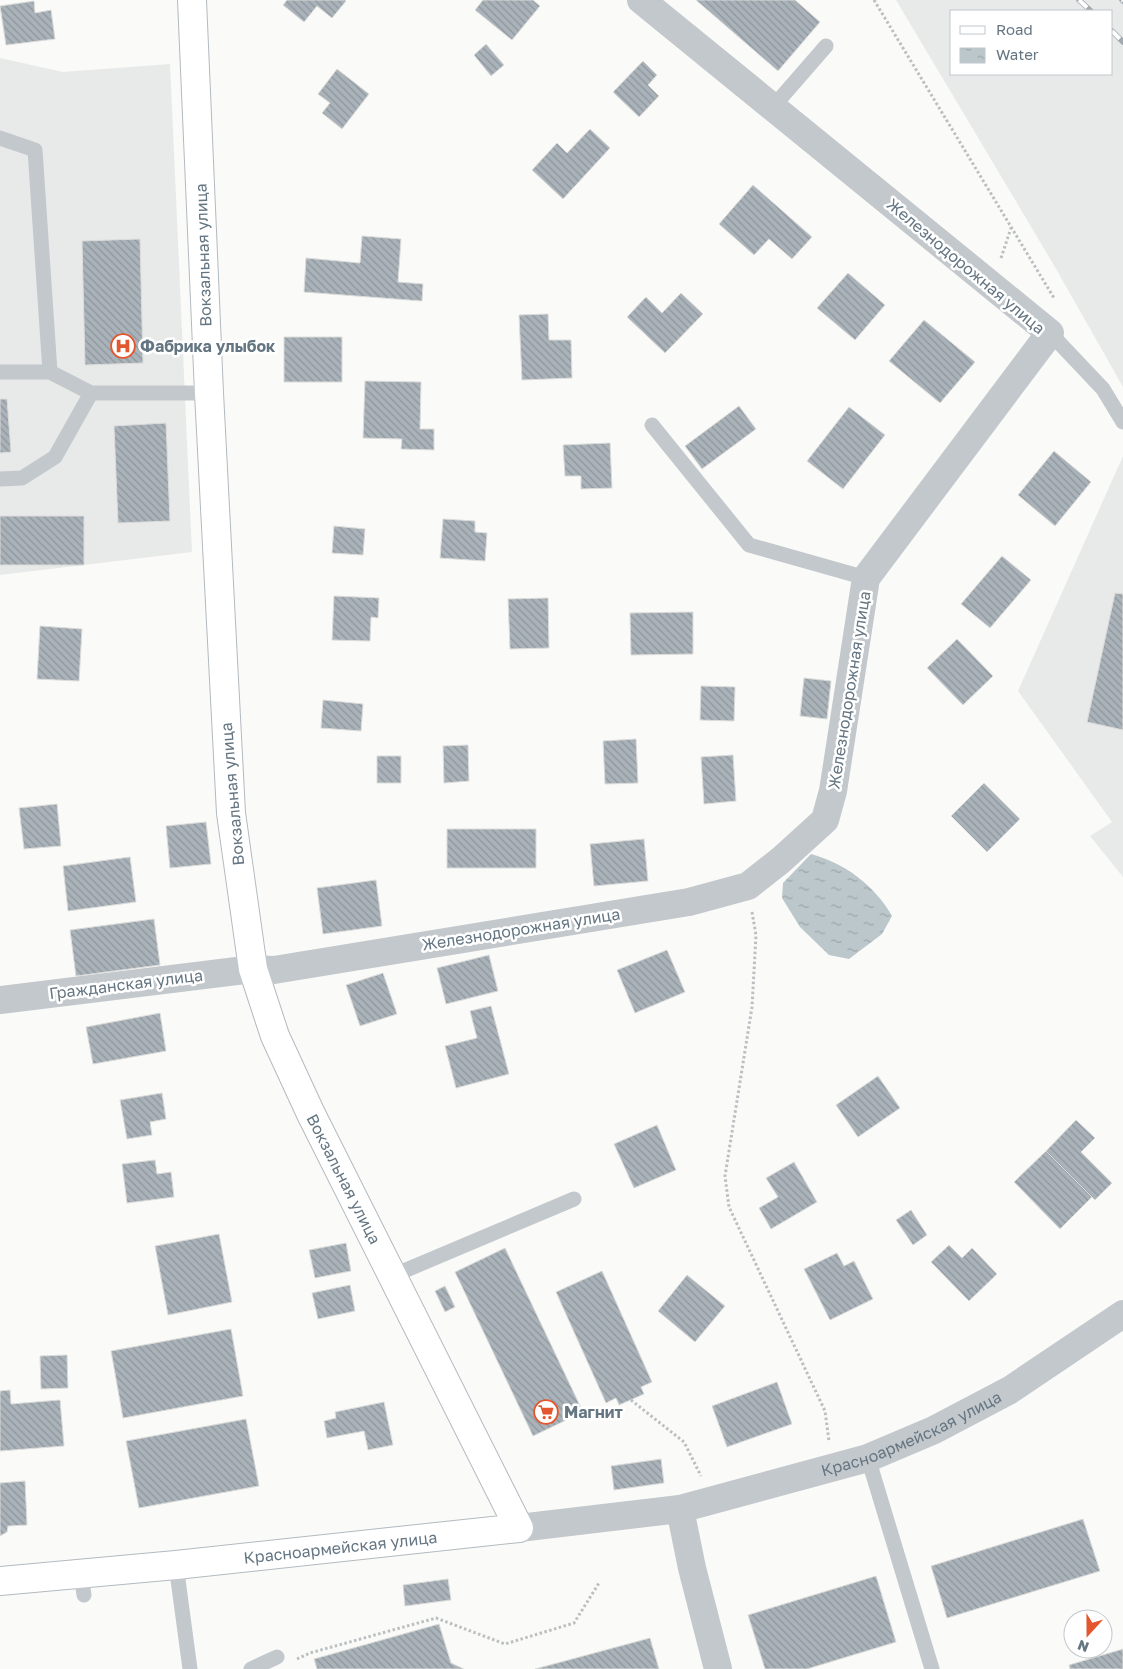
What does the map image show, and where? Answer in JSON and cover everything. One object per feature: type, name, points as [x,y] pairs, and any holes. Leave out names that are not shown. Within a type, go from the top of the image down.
[{"type":"street","name":"Вокзальная улица","points":[[192,0],[209,392],[231,813],[253,969],[275,1036],[299,1088],[519,1528]]},
{"type":"street","name":"Железнодорожная улица","points":[[253,969],[274,970],[689,902],[748,886],[781,860],[825,820],[833,792],[866,578],[1050,333],[641,0]]},
{"type":"street","name":"Гражданская улица","points":[[0,1000],[253,969]]},
{"type":"street","name":"Красноармейская улица","points":[[0,1582],[82,1585],[176,1565],[680,1509],[826,1471],[868,1458],[934,1430],[1010,1390],[1123,1314]]},
{"type":"street","points":[[680,1509],[692,1568],[718,1669]]},
{"type":"lane","points":[[773,107],[826,46]]},
{"type":"lane","points":[[0,138],[35,150],[50,372]]},
{"type":"lane","points":[[1050,333],[1103,389],[1123,422]]},
{"type":"lane","points":[[0,372],[50,372],[91,394],[209,392]]},
{"type":"lane","points":[[0,479],[22,478],[55,457],[91,394]]},
{"type":"lane","points":[[652,425],[749,545],[866,578]]},
{"type":"lane","points":[[392,1276],[574,1199]]},
{"type":"lane","points":[[868,1458],[932,1669]]},
{"type":"lane","points":[[176,1565],[190,1669]]},
{"type":"lane","points":[[251,1669],[276,1657]]},
{"type":"path","points":[[874,0],[1057,304]]},
{"type":"path","points":[[748,886],[756,935],[752,1007],[724,1176],[729,1207],[825,1410],[831,1459],[826,1471]]},
{"type":"path","points":[[632,1400],[684,1442],[703,1482]]},
{"type":"path","points":[[293,1661],[310,1653],[436,1618],[505,1644],[574,1622],[600,1583]]},
{"type":"shaded area","points":[[896,0],[1123,0],[1123,387],[1055,267]]},
{"type":"shaded area","points":[[0,58],[63,72],[170,64],[192,552],[0,575]]},
{"type":"shaded area","points":[[1123,456],[1123,877],[1090,836],[1112,822],[1018,691]]},
{"type":"water","points":[[811,854],[824,858],[858,877],[877,895],[892,916],[882,934],[849,959],[829,955],[800,927],[782,898],[783,883]]},
{"type":"building","points":[[287,0],[346,1],[332,18],[317,6],[304,22],[283,5]]},
{"type":"building","points":[[483,0],[533,0],[540,6],[512,40],[475,10]]},
{"type":"building","points":[[696,0],[795,0],[820,22],[778,71]]},
{"type":"building","points":[[34,1],[35,13],[51,10],[55,39],[6,45],[0,6]]},
{"type":"building","points":[[486,44],[504,65],[491,76],[474,55]]},
{"type":"building","points":[[643,61],[657,75],[648,85],[659,96],[639,117],[613,92]]},
{"type":"building","points":[[337,69],[369,94],[342,129],[322,113],[330,103],[318,94]]},
{"type":"building","points":[[590,129],[610,148],[563,199],[532,170],[557,143],[567,153]]},
{"type":"building","points":[[753,185],[812,237],[792,259],[769,239],[754,255],[719,224]]},
{"type":"building","points":[[362,236],[401,239],[398,282],[423,284],[422,301],[304,292],[306,258],[360,263]]},
{"type":"building","points":[[140,239],[143,363],[85,365],[82,241]]},
{"type":"building","points":[[848,273],[885,305],[855,340],[817,308]]},
{"type":"building","points":[[681,293],[703,314],[665,353],[627,317],[646,297],[662,313]]},
{"type":"building","points":[[548,314],[549,340],[571,340],[572,378],[522,380],[519,315]]},
{"type":"building","points":[[924,320],[975,362],[940,403],[889,361]]},
{"type":"building","points":[[284,337],[342,337],[342,382],[284,382]]},
{"type":"building","points":[[365,381],[421,382],[420,429],[434,429],[434,450],[401,449],[402,439],[363,438]]},
{"type":"building","points":[[0,399],[7,399],[11,452],[0,453]]},
{"type":"building","points":[[739,406],[756,429],[702,469],[685,446]]},
{"type":"building","points":[[849,407],[885,435],[843,489],[807,461]]},
{"type":"building","points":[[166,423],[170,521],[118,523],[114,426]]},
{"type":"building","points":[[610,443],[612,488],[581,489],[581,476],[565,476],[563,445]]},
{"type":"building","points":[[1054,451],[1091,482],[1055,526],[1018,495]]},
{"type":"building","points":[[0,516],[84,516],[84,565],[0,565]]},
{"type":"building","points":[[443,519],[475,521],[475,532],[487,533],[485,561],[440,558]]},
{"type":"building","points":[[334,526],[365,529],[363,555],[332,553]]},
{"type":"building","points":[[1002,556],[1031,580],[990,628],[961,604]]},
{"type":"building","points":[[1115,593],[1123,594],[1123,730],[1087,722]]},
{"type":"building","points":[[334,596],[379,598],[378,618],[371,617],[370,641],[332,640]]},
{"type":"building","points":[[548,598],[549,648],[510,649],[508,599]]},
{"type":"building","points":[[693,612],[693,654],[631,655],[630,613]]},
{"type":"building","points":[[40,626],[82,629],[79,681],[37,679]]},
{"type":"building","points":[[957,639],[993,676],[963,705],[927,668]]},
{"type":"building","points":[[804,678],[831,681],[827,719],[800,716]]},
{"type":"building","points":[[701,686],[735,687],[734,721],[700,720]]},
{"type":"building","points":[[323,700],[363,704],[361,731],[321,728]]},
{"type":"building","points":[[636,739],[638,783],[605,784],[603,741]]},
{"type":"building","points":[[468,745],[469,781],[444,783],[443,746]]},
{"type":"building","points":[[733,755],[736,801],[704,804],[701,757]]},
{"type":"building","points":[[377,756],[401,756],[401,783],[377,783]]},
{"type":"building","points":[[984,783],[1020,819],[987,852],[951,816]]},
{"type":"building","points":[[57,804],[61,846],[24,849],[19,808]]},
{"type":"building","points":[[206,822],[211,864],[170,868],[166,826]]},
{"type":"building","points":[[447,829],[536,829],[536,868],[447,868]]},
{"type":"building","points":[[644,839],[648,881],[594,886],[590,844]]},
{"type":"building","points":[[130,857],[136,902],[68,911],[63,866]]},
{"type":"building","points":[[376,880],[382,926],[323,934],[317,888]]},
{"type":"building","points":[[154,919],[160,965],[76,976],[70,930]]},
{"type":"building","points":[[667,950],[685,992],[635,1013],[617,970]]},
{"type":"building","points":[[489,955],[498,991],[446,1004],[437,968]]},
{"type":"building","points":[[383,973],[397,1014],[360,1026],[346,985]]},
{"type":"building","points":[[491,1006],[509,1074],[456,1088],[445,1046],[477,1038],[470,1011]]},
{"type":"building","points":[[160,1013],[166,1051],[93,1064],[86,1027]]},
{"type":"building","points":[[878,1076],[900,1108],[858,1137],[836,1105]]},
{"type":"building","points":[[162,1093],[166,1119],[150,1122],[152,1135],[127,1139],[120,1100]]},
{"type":"building","points":[[1076,1120],[1095,1138],[1081,1152],[1112,1183],[1095,1200],[1046,1151]]},
{"type":"building","points":[[657,1125],[676,1170],[634,1188],[614,1144]]},
{"type":"building","points":[[1046,1151],[1092,1197],[1060,1229],[1014,1182]]},
{"type":"building","points":[[155,1160],[157,1174],[171,1172],[174,1197],[127,1203],[122,1164]]},
{"type":"building","points":[[794,1162],[817,1202],[771,1229],[759,1208],[778,1197],[766,1178]]},
{"type":"building","points":[[911,1210],[927,1235],[913,1245],[896,1220]]},
{"type":"building","points":[[219,1234],[232,1302],[168,1315],[155,1246]]},
{"type":"building","points":[[346,1243],[351,1271],[315,1278],[309,1250]]},
{"type":"building","points":[[949,1245],[962,1258],[972,1248],[997,1274],[969,1301],[931,1262]]},
{"type":"building","points":[[505,1248],[583,1412],[533,1436],[455,1272]]},
{"type":"building","points":[[837,1253],[844,1266],[854,1261],[873,1299],[830,1320],[804,1269]]},
{"type":"building","points":[[602,1271],[652,1382],[641,1387],[644,1394],[619,1405],[616,1398],[606,1403],[556,1292]]},
{"type":"building","points":[[687,1275],[725,1306],[695,1342],[658,1311]]},
{"type":"building","points":[[350,1285],[355,1311],[318,1319],[312,1293]]},
{"type":"building","points":[[445,1286],[455,1307],[445,1312],[435,1291]]},
{"type":"building","points":[[231,1329],[243,1396],[123,1418],[111,1351]]},
{"type":"building","points":[[67,1355],[68,1388],[41,1389],[40,1356]]},
{"type":"building","points":[[777,1382],[792,1424],[727,1447],[712,1406]]},
{"type":"building","points":[[10,1390],[11,1404],[60,1400],[64,1446],[0,1451],[0,1391]]},
{"type":"building","points":[[384,1402],[393,1445],[368,1450],[364,1431],[327,1438],[324,1421],[336,1418],[335,1412]]},
{"type":"building","points":[[246,1419],[259,1486],[139,1508],[126,1441]]},
{"type":"building","points":[[661,1459],[664,1483],[614,1490],[611,1466]]},
{"type":"building","points":[[25,1481],[27,1525],[8,1526],[7,1532],[0,1536],[0,1483]]},
{"type":"building","points":[[1083,1519],[1100,1571],[947,1618],[931,1566]]},
{"type":"building","points":[[876,1576],[896,1642],[807,1669],[765,1669],[748,1615]]},
{"type":"building","points":[[448,1579],[451,1600],[405,1606],[403,1585]]},
{"type":"building","points":[[439,1624],[451,1663],[464,1669],[317,1669],[314,1659]]},
{"type":"building","points":[[650,1638],[659,1669],[535,1669]]},
{"type":"building","points":[[1123,1649],[1123,1669],[1070,1669],[1069,1665],[1089,1659],[1113,1659],[1113,1652]]},
{"type":"railway","points":[[1079,0],[1090,10]]},
{"type":"railway","points":[[1113,32],[1123,42]]},
{"type":"place","name":"Фабрика улыбок","points":[[123,346]]},
{"type":"place","name":"Магнит","points":[[546,1412]]}]
